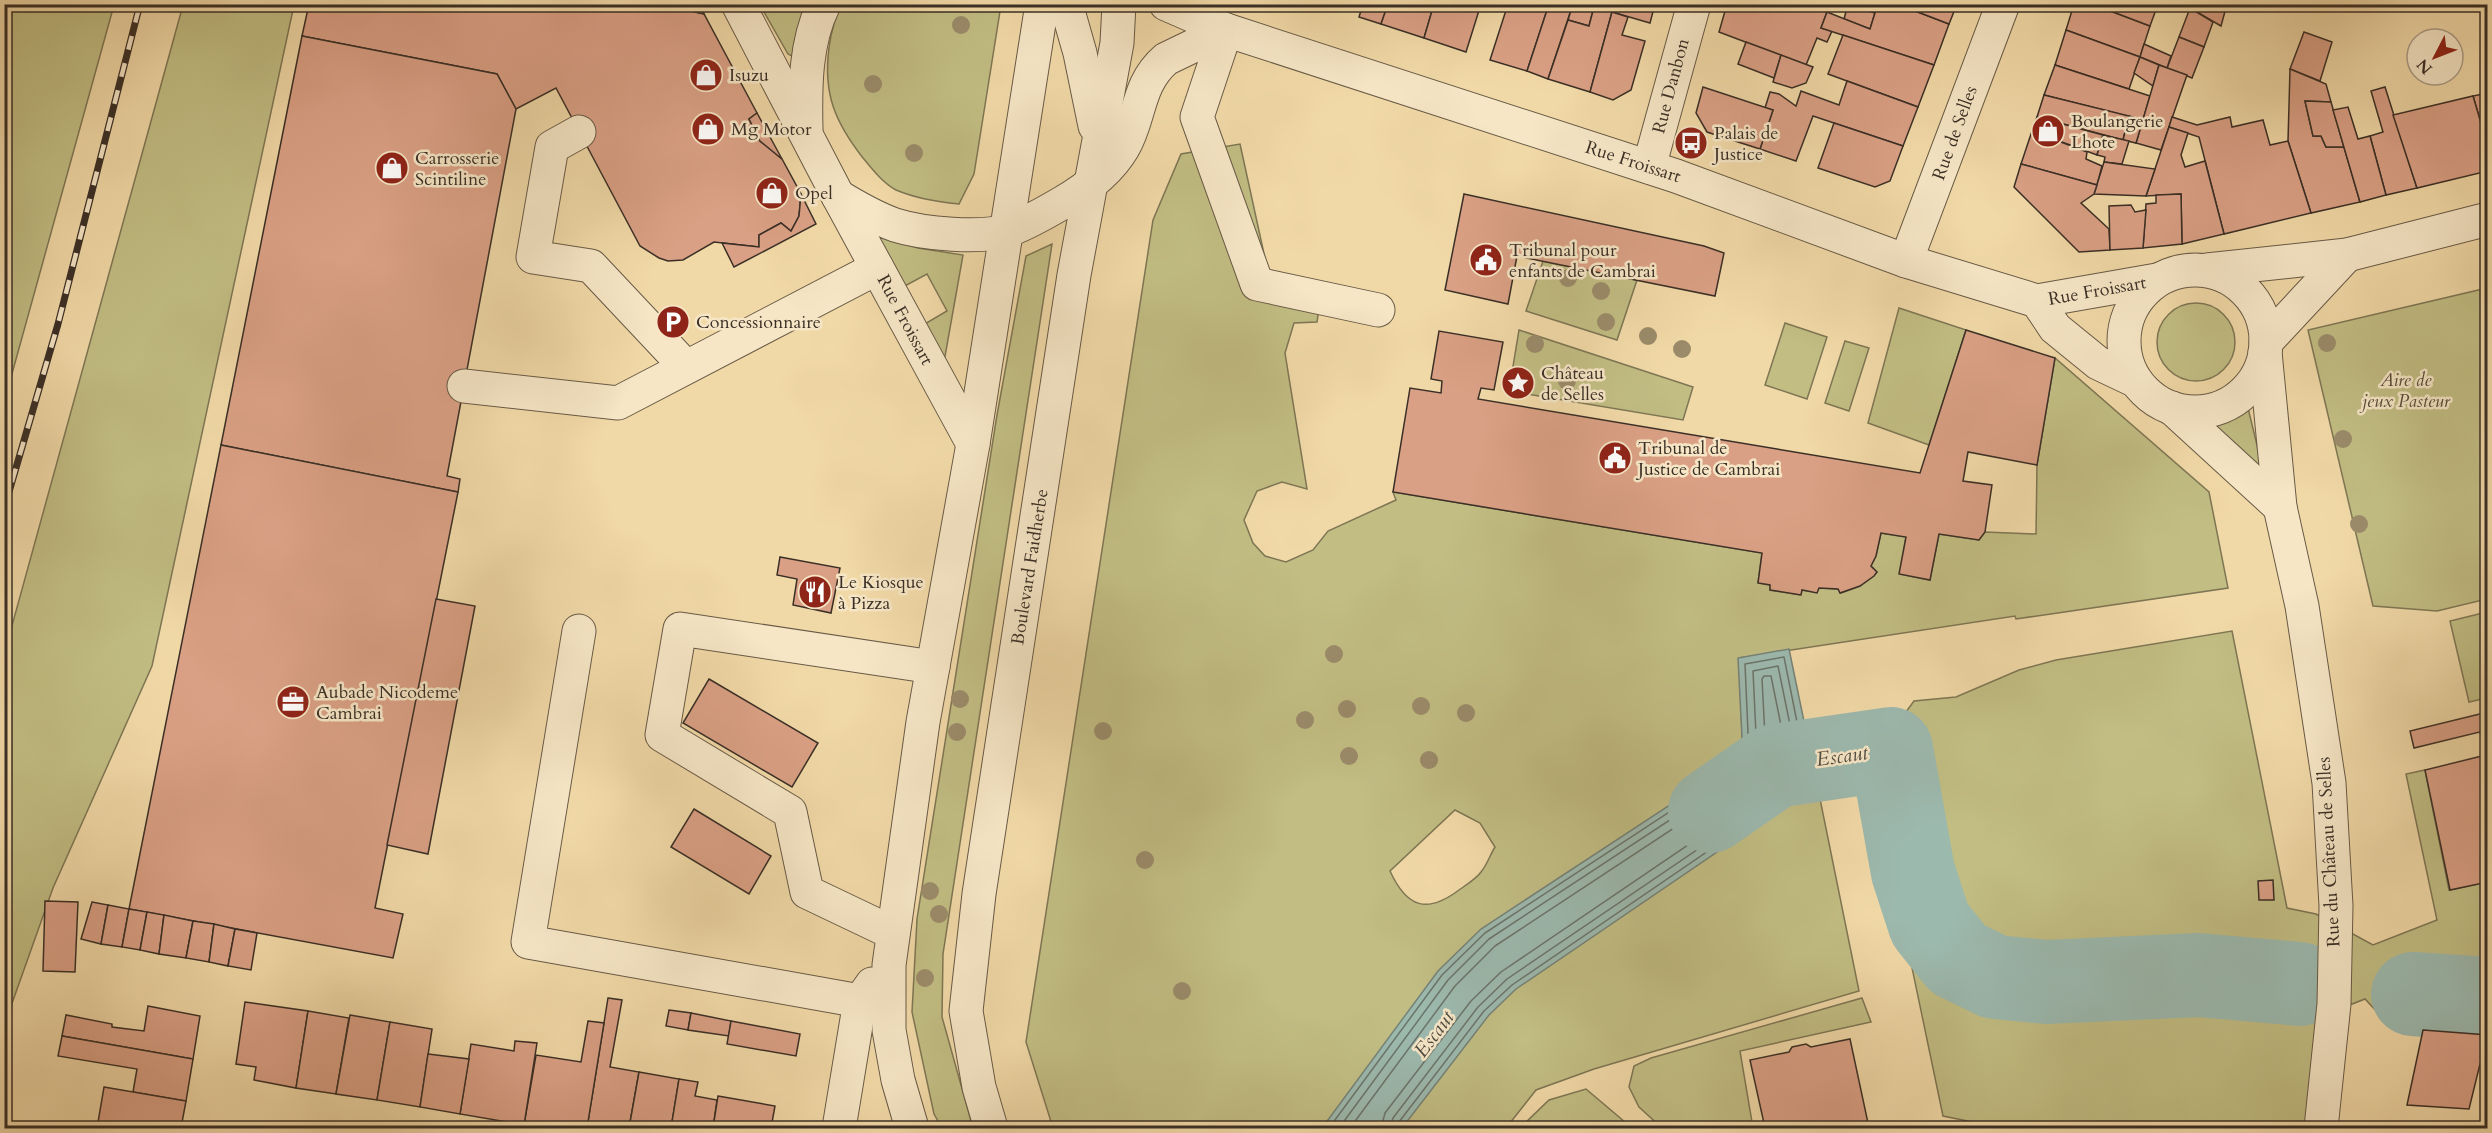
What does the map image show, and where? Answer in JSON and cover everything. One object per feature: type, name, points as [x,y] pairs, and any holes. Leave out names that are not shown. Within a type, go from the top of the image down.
[{"type":"street","name":"Rue Froissart","points":[[738,4],[838,196],[973,444]]},
{"type":"street","name":"Rue Froissart","points":[[806,133],[807,73],[814,31],[824,4]]},
{"type":"street","points":[[912,1128],[898,1080],[889,1030],[891,949],[933,667],[973,444],[1042,4]]},
{"type":"street","points":[[1066,4],[1080,53],[1098,139]]},
{"type":"street","name":"Boulevard Faidherbe","points":[[991,1128],[977,1077],[966,1011],[972,950],[1071,298],[1117,43],[1119,4]]},
{"type":"street","name":"Rue Froissart","points":[[1166,4],[1226,30],[1650,167],[1906,261],[2037,301],[2157,280]]},
{"type":"street","name":"Rue Danbon","points":[[1650,167],[1694,4]]},
{"type":"street","name":"Rue de Selles","points":[[1906,261],[2003,4]]},
{"type":"street","points":[[838,196],[896,225],[921,230],[966,233],[1007,230],[1028,222],[1091,185],[1122,151],[1129,138],[1138,104],[1153,72],[1166,59],[1226,30]]},
{"type":"street","points":[[1226,30],[1197,117],[1257,284],[1378,310]]},
{"type":"street","points":[[579,132],[552,147],[533,257],[591,266],[686,367]]},
{"type":"street","points":[[2280,507],[2172,408],[2152,397],[2136,381],[2126,360],[2123,337],[2128,315],[2140,295],[2157,280],[2172,273],[2347,255],[2487,219]]},
{"type":"street","points":[[2265,347],[2347,255]]},
{"type":"street","points":[[464,386],[618,403],[877,268]]},
{"type":"street","points":[[2172,408],[2196,412],[2220,407],[2241,395],[2257,375],[2265,347],[2263,322],[2249,296],[2226,277],[2207,270]]},
{"type":"street","name":"Rue Froissart","points":[[2037,301],[2055,328],[2098,363],[2136,381]]},
{"type":"street","name":"Rue du Château de Selles","points":[[2265,347],[2280,507],[2302,606],[2330,794],[2336,906],[2335,993],[2321,1128]]},
{"type":"street","points":[[891,949],[807,892],[790,812],[662,735],[680,629],[933,667]]},
{"type":"street","points":[[579,631],[528,942],[860,1001]]},
{"type":"street","points":[[839,1128],[860,1001],[891,949]]},
{"type":"green space","points":[[4,5],[114,5],[5,399],[4,399]]},
{"type":"green space","points":[[183,5],[294,5],[152,666],[53,888],[5,1023],[5,651]]},
{"type":"green space","points":[[760,5],[811,5],[794,57],[788,54]]},
{"type":"green space","points":[[842,5],[1001,5],[974,174],[959,204],[903,193],[891,187],[870,167],[845,132],[833,107],[828,80],[831,36]]},
{"type":"green space","points":[[1240,144],[1268,272],[1323,282],[1317,322],[1294,323],[1285,353],[1307,489],[1282,482],[1257,491],[1244,520],[1253,543],[1265,556],[1286,562],[1313,550],[1328,531],[1396,500],[1393,492],[1762,553],[1758,583],[1770,585],[1770,590],[1800,595],[1802,590],[1817,592],[1819,588],[1838,589],[1841,593],[1860,586],[1877,572],[1871,566],[1876,556],[1881,533],[1906,537],[1900,574],[1930,580],[1939,534],[1979,540],[1985,532],[2036,534],[2037,465],[2055,358],[2209,492],[2228,588],[2016,619],[2015,616],[1739,658],[1743,757],[1817,784],[1859,991],[1594,1069],[1536,1090],[1506,1128],[1053,1128],[1026,1042],[1153,220],[1181,154]],"holes":[[[1455,810],[1480,823],[1495,847],[1476,877],[1448,898],[1428,904],[1411,900],[1403,893],[1390,871]]]},
{"type":"green space","points":[[882,237],[918,248],[963,255],[944,362],[923,325],[947,311],[927,274],[903,287],[879,240]]},
{"type":"green space","points":[[1052,244],[943,954],[942,1017],[973,1128],[942,1128],[934,1114],[912,1012],[917,919],[997,415],[1026,256]]},
{"type":"green space","points":[[1543,261],[1637,280],[1617,340],[1526,311]]},
{"type":"green space","name":"Aire de jeux Pasteur","points":[[2487,288],[2487,599],[2437,611],[2373,606],[2308,330]]},
{"type":"green space","points":[[2188,303],[2204,303],[2218,309],[2229,320],[2235,334],[2235,350],[2229,364],[2218,375],[2204,381],[2188,381],[2174,375],[2163,364],[2157,350],[2157,334],[2163,320],[2174,309]]},
{"type":"green space","points":[[1899,308],[1966,330],[1929,445],[1868,423]]},
{"type":"green space","points":[[1785,323],[1827,337],[1807,399],[1765,385]]},
{"type":"green space","points":[[1519,330],[1693,387],[1683,420],[1509,391]]},
{"type":"green space","points":[[1845,341],[1869,348],[1849,411],[1825,403]]},
{"type":"green space","points":[[2248,408],[2264,474],[2208,427]]},
{"type":"green space","points":[[2487,612],[2487,698],[2469,702],[2450,621]]},
{"type":"green space","points":[[2232,631],[2287,908],[2316,914],[2373,945],[2437,920],[2406,774],[2425,770],[2449,890],[2487,882],[2487,1033],[2394,1030],[2365,999],[2319,1017],[2310,1128],[2002,1128],[1943,1116],[1869,762],[1914,701],[1956,697],[2019,670],[2056,660]]},
{"type":"green space","points":[[1862,998],[1871,1022],[1740,1051],[1753,1128],[1662,1128],[1639,1107],[1629,1087],[1634,1066],[1651,1058]]},
{"type":"green space","points":[[1586,1089],[1632,1128],[1520,1128],[1549,1100]]},
{"type":"water","points":[[1789,649],[1817,784],[1516,989],[1489,1015],[1402,1128],[1322,1128],[1438,971],[1481,929],[1743,757],[1738,658]]},
{"type":"building","points":[[309,4],[684,4],[687,10],[704,14],[757,113],[749,119],[760,141],[782,159],[801,194],[799,216],[791,231],[781,223],[759,235],[759,247],[714,242],[683,260],[668,261],[659,258],[640,246],[556,88],[516,109],[497,74],[302,36]]},
{"type":"building","points":[[684,4],[699,4],[704,14],[687,10]]},
{"type":"building","points":[[1363,4],[1388,4],[1381,24],[1359,17]]},
{"type":"building","points":[[1388,4],[1434,4],[1424,38],[1381,24]]},
{"type":"building","points":[[1434,4],[1481,4],[1466,52],[1424,38]]},
{"type":"building","points":[[1508,4],[1549,4],[1527,71],[1490,60]]},
{"type":"building","points":[[1549,4],[1573,4],[1548,79],[1527,71]]},
{"type":"building","points":[[1573,4],[1594,7],[1589,26],[1568,20]]},
{"type":"building","points":[[1595,4],[1614,4],[1612,12],[1594,7]]},
{"type":"building","points":[[1614,4],[1655,4],[1650,23],[1612,12]]},
{"type":"building","points":[[1727,4],[1806,4],[1827,12],[1821,28],[1832,31],[1827,42],[1817,38],[1806,65],[1719,32]]},
{"type":"building","points":[[1848,4],[1875,13],[1870,29],[1844,19]]},
{"type":"building","points":[[1852,4],[1897,4],[1949,24],[1934,65],[1821,28],[1827,12],[1870,29],[1875,13]]},
{"type":"building","points":[[1897,4],[1957,4],[1949,24]]},
{"type":"building","points":[[2074,4],[2092,4],[2150,26],[2140,57],[2066,30]]},
{"type":"building","points":[[2092,4],[2158,4],[2150,26]]},
{"type":"building","points":[[2191,4],[2227,4],[2221,26],[2190,8]]},
{"type":"building","points":[[1594,7],[1612,12],[1590,92],[1548,79],[1568,20],[1589,26]]},
{"type":"building","points":[[2190,8],[2213,22],[2204,47],[2179,37]]},
{"type":"building","points":[[1612,12],[1628,17],[1622,35],[1645,41],[1631,90],[1613,100],[1590,92]]},
{"type":"building","points":[[2066,30],[2140,57],[2129,89],[2055,65]]},
{"type":"building","points":[[2304,32],[2332,42],[2320,81],[2290,69]]},
{"type":"building","points":[[1843,35],[1934,65],[1918,107],[1828,74]]},
{"type":"building","points":[[302,36],[497,74],[516,109],[447,476],[460,479],[458,492],[221,445]]},
{"type":"building","points":[[2179,37],[2204,47],[2192,78],[2167,68]]},
{"type":"building","points":[[1746,42],[1781,55],[1774,78],[1738,64]]},
{"type":"building","points":[[2144,44],[2171,56],[2167,68],[2140,57]]},
{"type":"building","points":[[1781,55],[1813,67],[1806,83],[1792,88],[1773,82]]},
{"type":"building","points":[[2140,57],[2159,65],[2153,86],[2134,73]]},
{"type":"building","points":[[2055,65],[2150,96],[2143,120],[2044,95]]},
{"type":"building","points":[[2159,65],[2187,75],[2161,150],[2136,143]]},
{"type":"building","points":[[2290,69],[2326,84],[2331,102],[2305,101],[2313,136],[2321,136],[2326,147],[2344,147],[2360,202],[2311,213],[2288,141]]},
{"type":"building","points":[[1847,81],[1918,107],[1903,146],[1813,116],[1796,161],[1760,149],[1773,110],[1765,108],[1770,92],[1779,94],[1796,106],[1801,91],[1839,105]]},
{"type":"building","points":[[1703,87],[1773,110],[1760,149],[1707,132],[1696,113]]},
{"type":"building","points":[[2385,87],[2417,188],[2386,195],[2370,136],[2383,132],[2371,91]]},
{"type":"building","points":[[2488,93],[2488,147],[2473,96]]},
{"type":"building","points":[[2044,95],[2129,116],[2123,140],[2037,117]]},
{"type":"building","points":[[2473,96],[2488,147],[2488,171],[2417,188],[2393,115]]},
{"type":"building","points":[[2305,101],[2331,102],[2344,147],[2326,147],[2321,136],[2313,136]]},
{"type":"building","points":[[2348,107],[2358,139],[2370,136],[2386,195],[2360,202],[2333,110]]},
{"type":"building","points":[[757,113],[782,159],[760,141],[749,119]]},
{"type":"building","points":[[2129,116],[2143,120],[2136,143],[2123,140]]},
{"type":"building","points":[[2037,117],[2103,135],[2097,155],[2032,131]]},
{"type":"building","points":[[2172,117],[2197,125],[2230,117],[2232,127],[2263,120],[2270,145],[2288,141],[2311,213],[2224,234],[2199,137],[2169,127]]},
{"type":"building","points":[[1834,123],[1903,146],[1890,181],[1875,187],[1818,168]]},
{"type":"building","points":[[2169,127],[2188,133],[2181,155],[2185,167],[2205,161],[2224,234],[2182,244],[2181,194],[2146,196]]},
{"type":"building","points":[[2032,131],[2087,152],[2086,159],[2102,166],[2097,185],[2021,164]]},
{"type":"building","points":[[2103,135],[2129,141],[2122,164],[2104,162],[2105,157],[2097,155]]},
{"type":"building","points":[[2104,162],[2155,169],[2146,196],[2094,194]]},
{"type":"building","points":[[2021,164],[2097,185],[2094,194],[2081,203],[2109,229],[2110,250],[2079,252],[2014,187]]},
{"type":"building","points":[[801,194],[816,224],[734,267],[722,243],[759,247],[759,235],[781,223],[791,231],[799,216]]},
{"type":"building","points":[[1464,194],[1704,246],[1724,253],[1715,296],[1517,256],[1508,304],[1445,290]]},
{"type":"building","points":[[2181,194],[2182,244],[2143,248],[2146,204],[2156,203],[2156,195]]},
{"type":"building","points":[[2131,205],[2135,212],[2146,210],[2143,248],[2110,250],[2109,206]]},
{"type":"building","name":"Tribunal de Justice de Cambrai","points":[[1966,330],[2055,358],[2037,465],[1968,452],[1963,481],[1992,485],[1985,532],[1979,540],[1939,534],[1930,580],[1899,574],[1906,537],[1881,533],[1876,556],[1871,566],[1877,572],[1860,586],[1840,593],[1838,589],[1819,588],[1817,593],[1802,590],[1801,595],[1770,590],[1770,585],[1758,583],[1762,553],[1393,492],[1410,388],[1441,393],[1442,381],[1431,379],[1439,331],[1503,342],[1494,390],[1481,388],[1478,399],[1920,473]]},
{"type":"building","points":[[221,445],[458,492],[375,908],[403,914],[393,958],[129,909]]},
{"type":"building","name":"Le Kiosque à Pizza","points":[[780,557],[840,568],[831,613],[793,605],[797,579],[777,575]]},
{"type":"building","points":[[436,599],[475,606],[428,854],[387,845]]},
{"type":"building","points":[[709,679],[818,743],[792,787],[683,723]]},
{"type":"building","points":[[2488,712],[2488,730],[2414,748],[2410,731]]},
{"type":"building","points":[[2488,730],[2488,762],[2480,732]]},
{"type":"building","points":[[2486,755],[2488,882],[2450,890],[2425,770]]},
{"type":"building","points":[[694,809],[771,856],[749,894],[671,847]]},
{"type":"building","points":[[2273,880],[2274,900],[2259,900],[2258,881]]},
{"type":"building","points":[[45,901],[78,902],[75,972],[43,971]]},
{"type":"building","points":[[92,902],[108,905],[101,944],[81,939]]},
{"type":"building","points":[[108,905],[129,909],[122,947],[101,944]]},
{"type":"building","points":[[129,909],[147,912],[140,950],[122,947]]},
{"type":"building","points":[[147,912],[164,915],[159,954],[140,950]]},
{"type":"building","points":[[164,915],[193,921],[186,958],[159,954]]},
{"type":"building","points":[[193,921],[214,924],[209,962],[186,958]]},
{"type":"building","points":[[214,924],[235,929],[228,966],[209,962]]},
{"type":"building","points":[[235,929],[257,933],[251,970],[228,966]]},
{"type":"building","points":[[608,998],[622,1000],[610,1067],[639,1072],[629,1128],[587,1128]]},
{"type":"building","points":[[245,1002],[308,1011],[296,1088],[254,1080],[256,1067],[236,1064]]},
{"type":"building","points":[[148,1006],[200,1016],[193,1059],[62,1036],[66,1015],[112,1024],[112,1027],[144,1031]]},
{"type":"building","points":[[669,1010],[691,1013],[688,1030],[666,1026]]},
{"type":"building","points":[[308,1011],[349,1018],[336,1094],[296,1088]]},
{"type":"building","points":[[691,1013],[731,1021],[729,1036],[688,1030]]},
{"type":"building","points":[[350,1015],[390,1022],[377,1100],[336,1094]]},
{"type":"building","points":[[588,1021],[604,1023],[587,1128],[547,1128],[524,1125],[536,1055],[581,1062]]},
{"type":"building","points":[[731,1021],[800,1034],[796,1056],[727,1044]]},
{"type":"building","points":[[390,1022],[432,1029],[420,1107],[377,1100]]},
{"type":"building","points":[[2423,1030],[2488,1035],[2488,1065],[2480,1064],[2469,1109],[2407,1105]]},
{"type":"building","points":[[62,1036],[193,1059],[186,1101],[133,1092],[137,1069],[58,1056]]},
{"type":"building","points":[[1850,1039],[1868,1123],[1851,1128],[1765,1128],[1750,1060],[1789,1052],[1792,1047],[1806,1044],[1811,1047]]},
{"type":"building","points":[[515,1041],[537,1043],[524,1125],[460,1114],[471,1044],[514,1051]]},
{"type":"building","points":[[428,1054],[469,1059],[460,1114],[420,1107]]},
{"type":"building","points":[[639,1072],[679,1079],[671,1128],[629,1128]]},
{"type":"building","points":[[679,1079],[698,1082],[695,1096],[717,1100],[713,1128],[671,1128]]},
{"type":"building","points":[[104,1087],[186,1101],[181,1128],[97,1128]]},
{"type":"building","points":[[718,1096],[775,1106],[771,1128],[713,1128]]},
{"type":"waterway","name":"Escaut","points":[[1710,811],[1775,766],[1891,749],[1913,872],[1930,924],[1958,959],[1995,977],[2047,982],[2198,975],[2300,984]]},
{"type":"waterway","name":"Escaut","points":[[2413,994],[2488,999]]},
{"type":"railway","points":[[4,509],[58,324],[140,4]]},
{"type":"place","name":"Isuzu","points":[[706,75]]},
{"type":"place","name":"Mg Motor","points":[[708,129]]},
{"type":"place","name":"Boulangerie Lhote","points":[[2048,131]]},
{"type":"place","name":"Palais de Justice","points":[[1691,143]]},
{"type":"place","name":"Carrosserie Scintiline","points":[[392,168]]},
{"type":"place","name":"Opel","points":[[772,193]]},
{"type":"place","name":"Tribunal pour enfants de Cambrai","points":[[1486,260]]},
{"type":"place","name":"Concessionnaire","points":[[673,322]]},
{"type":"place","name":"Château de Selles","points":[[1518,383]]},
{"type":"place","name":"Tribunal de Justice de Cambrai","points":[[1615,458]]},
{"type":"place","name":"Le Kiosque à Pizza","points":[[815,592]]},
{"type":"place","name":"Aubade Nicodeme Cambrai","points":[[293,702]]}]
